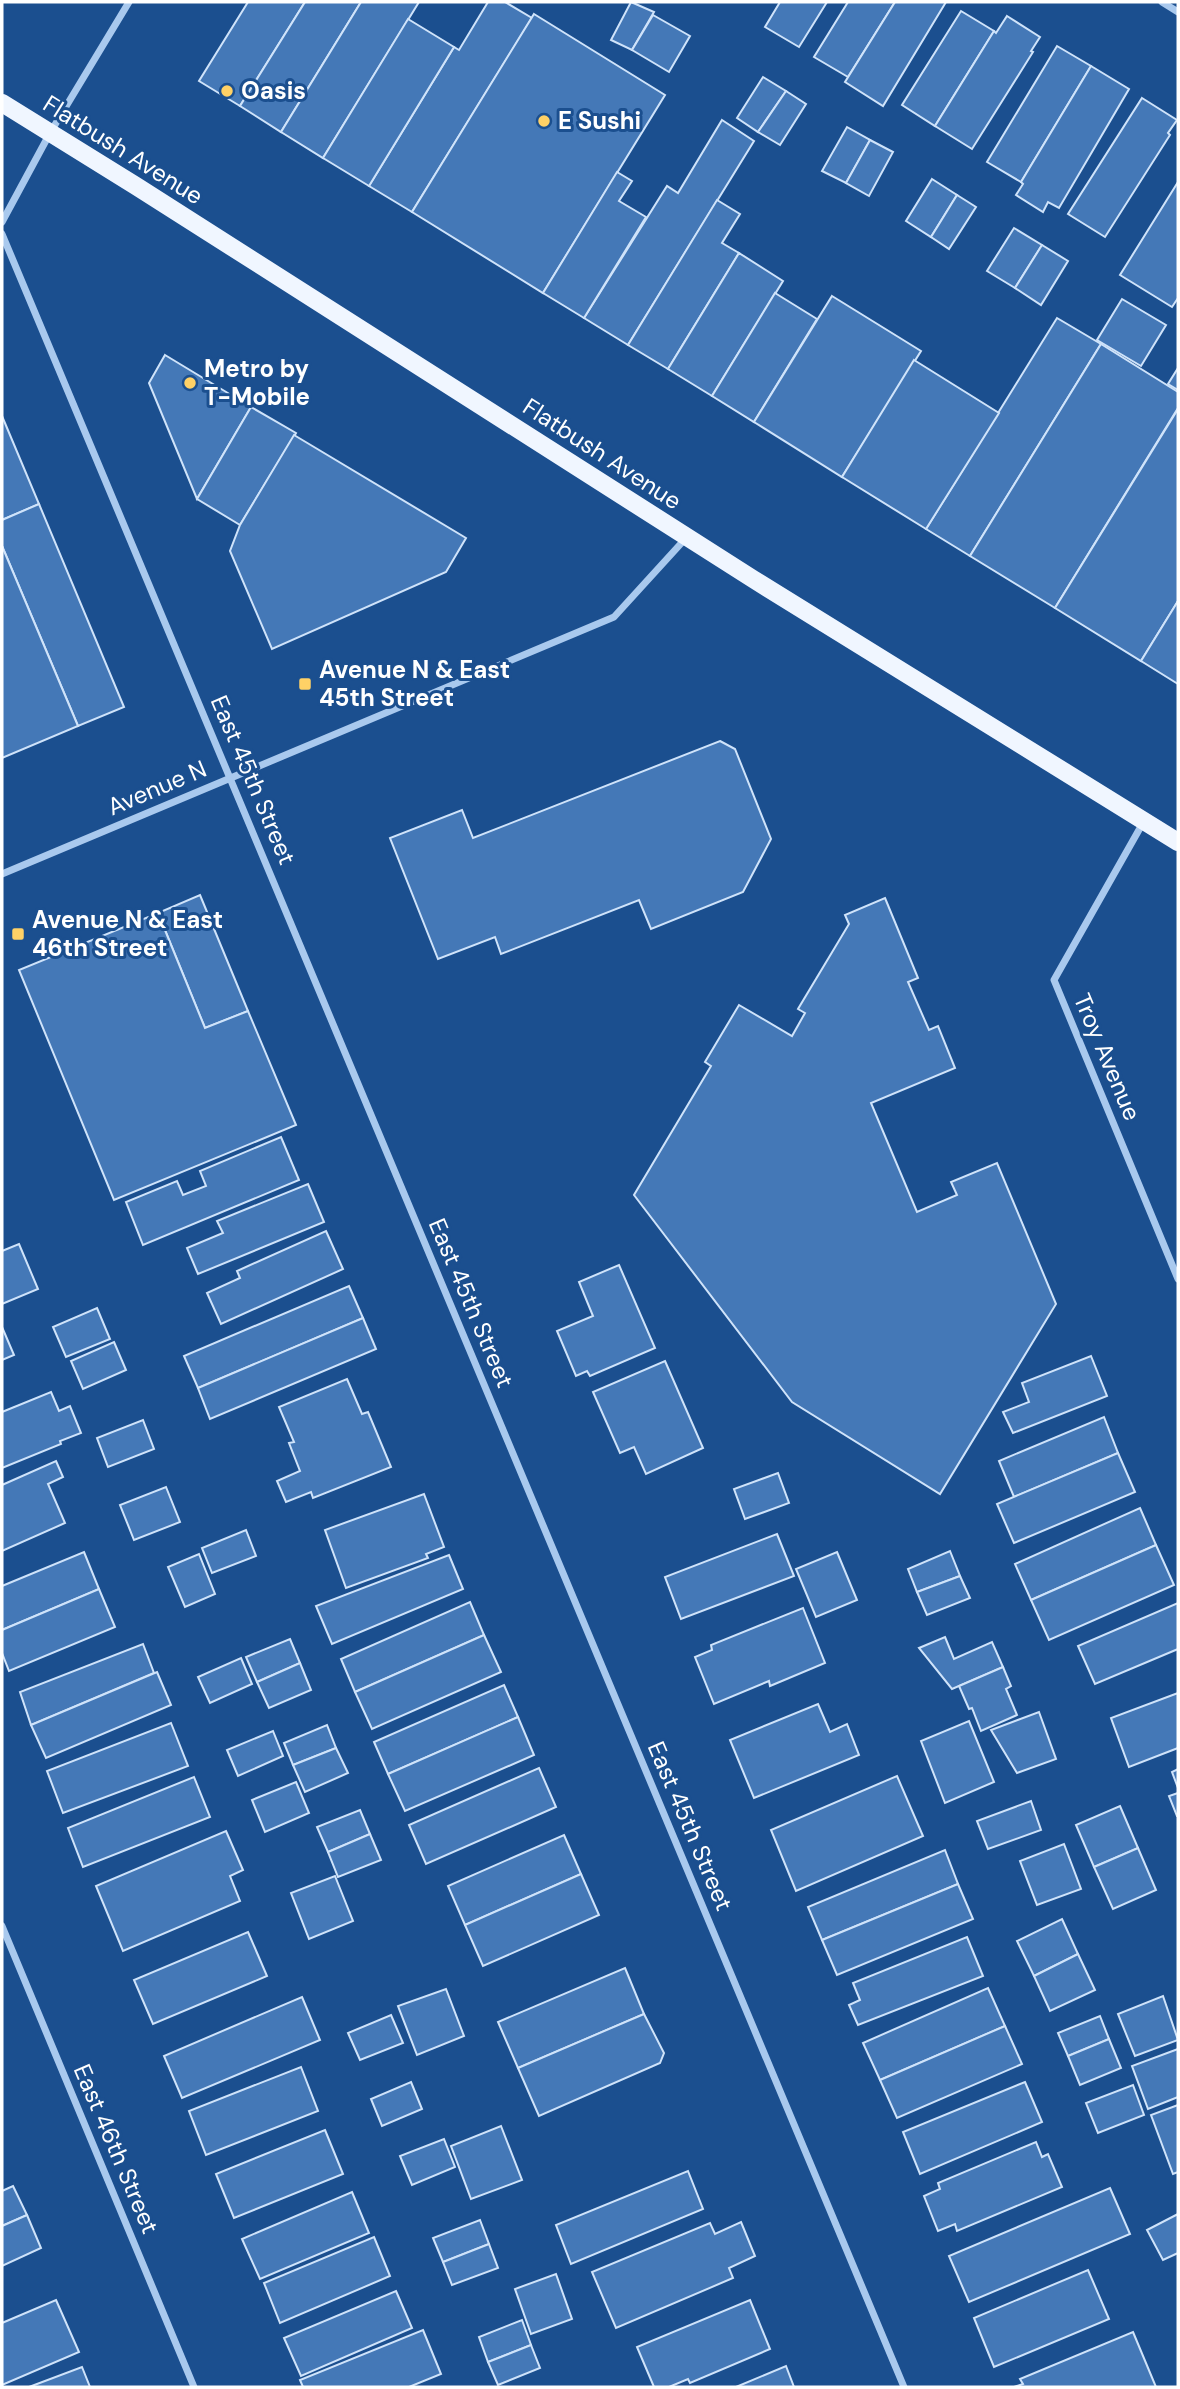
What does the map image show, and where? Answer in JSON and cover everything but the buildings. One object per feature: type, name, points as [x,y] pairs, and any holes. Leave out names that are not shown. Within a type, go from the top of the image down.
[{"type":"main road","name":"Flatbush Avenue","points":[[2,103],[687,537],[1178,842]]},
{"type":"street","points":[[2,222],[50,133],[129,2]]},
{"type":"street","points":[[1162,2],[1178,12]]},
{"type":"street","name":"East 45th Street","points":[[2,234],[904,2387]]},
{"type":"street","name":"Avenue N","points":[[2,874],[614,617],[687,537]]},
{"type":"street","name":"Troy Avenue","points":[[1144,821],[1054,980],[1178,1279]]},
{"type":"street","name":"East 46th Street","points":[[2,1926],[194,2387]]},
{"type":"place","name":"Oasis","points":[[227,91]]},
{"type":"place","name":"E Sushi","points":[[544,121]]},
{"type":"place","name":"Metro by T-Mobile","points":[[190,383]]},
{"type":"place","name":"Avenue N & East 45th Street","points":[[305,684]]},
{"type":"place","name":"Avenue N & East 46th Street","points":[[18,934]]}]
